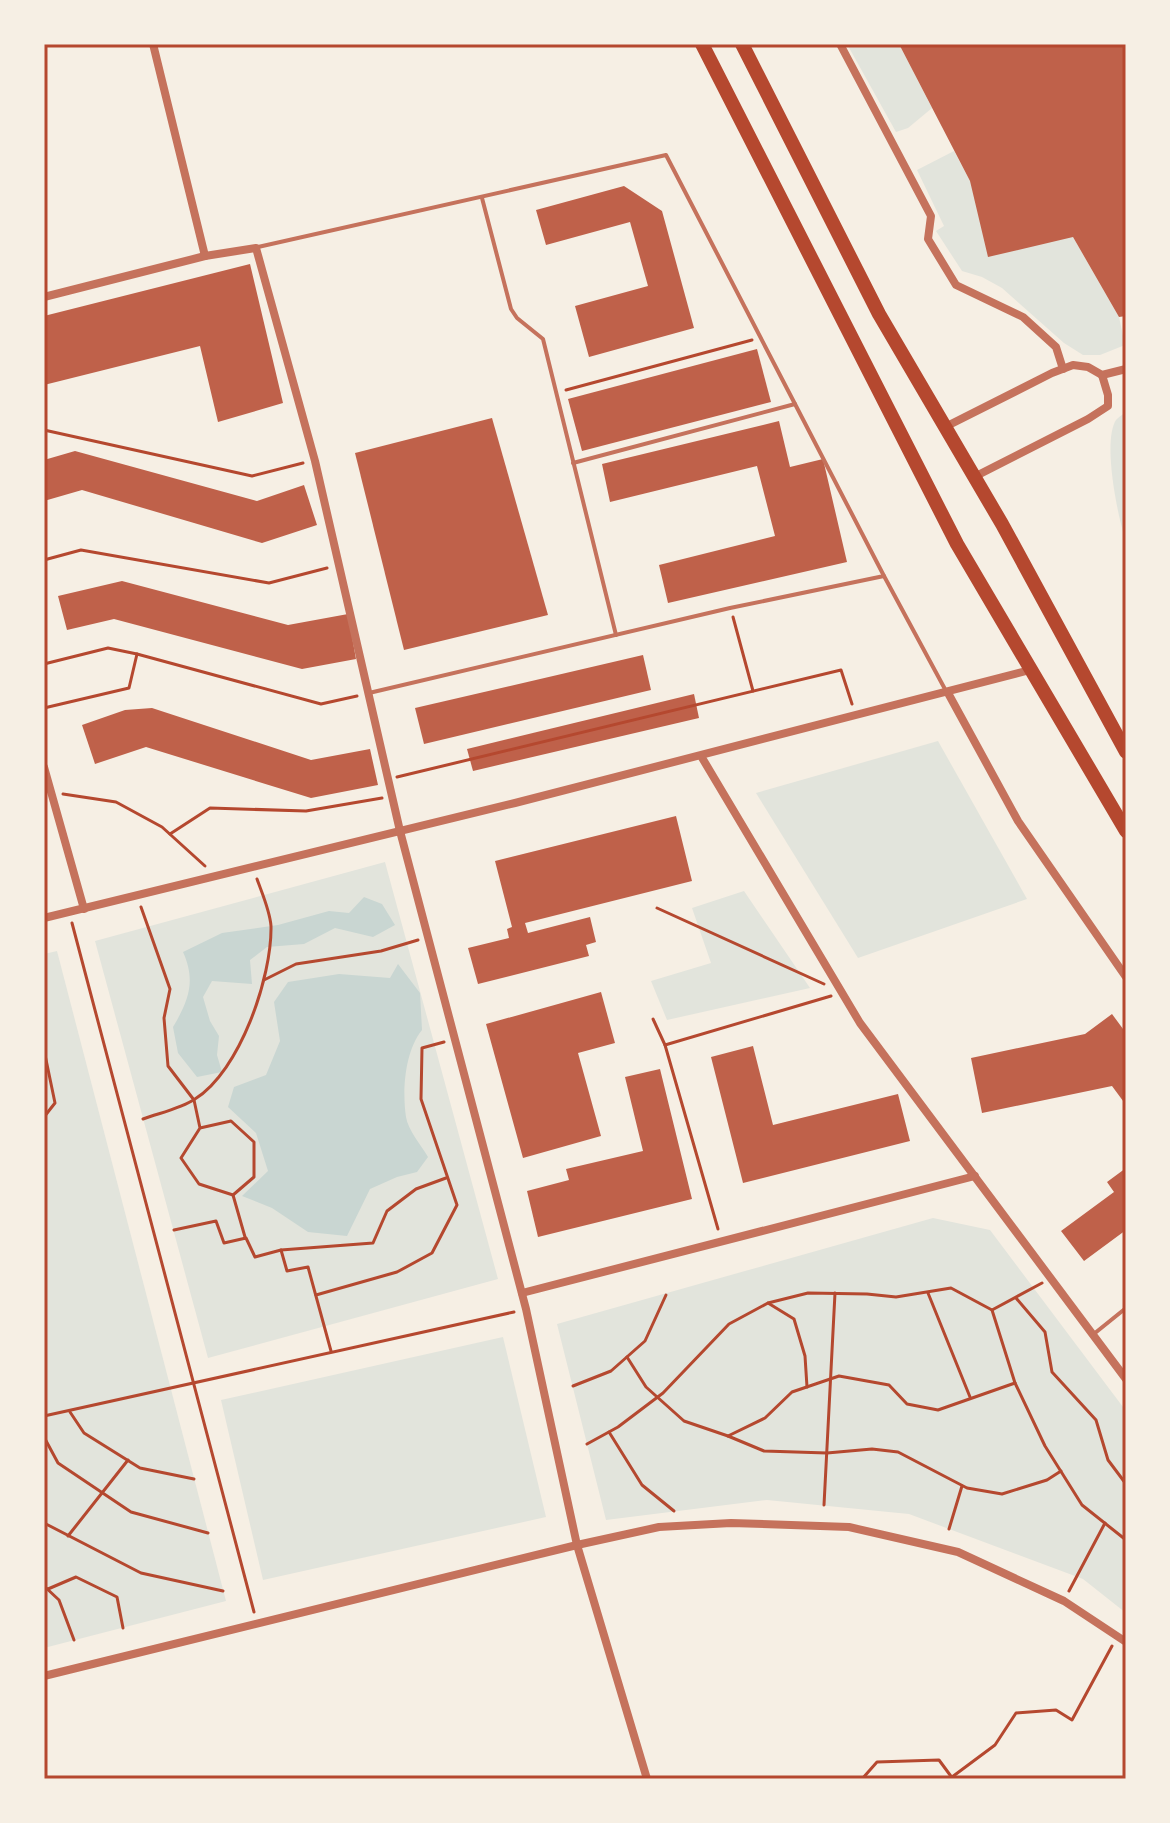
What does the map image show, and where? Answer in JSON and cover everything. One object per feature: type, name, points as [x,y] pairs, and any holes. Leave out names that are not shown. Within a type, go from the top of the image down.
[{"type":"main road","points":[[702,44],[957,544],[1126,831]]},
{"type":"main road","points":[[742,44],[879,314],[974,477],[1126,752]]},
{"type":"street","points":[[153,44],[205,256]]},
{"type":"street","points":[[840,44],[931,216],[928,239],[956,285],[1023,317],[1056,347],[1063,369]]},
{"type":"street","points":[[44,297],[205,256],[256,248],[315,461],[400,831],[526,1309],[577,1545],[647,1779]]},
{"type":"street","points":[[945,427],[1073,365],[1088,367],[1102,375],[1126,369]]},
{"type":"street","points":[[974,477],[1108,406],[1102,375]]},
{"type":"street","points":[[44,918],[701,756],[1030,670]]},
{"type":"street","points":[[948,693],[1018,821],[1126,977]]},
{"type":"street","points":[[701,756],[860,1023],[1126,1379]]},
{"type":"street","points":[[44,767],[84,909]]},
{"type":"street","points":[[522,1293],[975,1176]]},
{"type":"street","points":[[44,1676],[577,1545],[673,1526],[731,1523],[849,1527],[958,1552],[1064,1601],[1122,1639]]},
{"type":"lane","points":[[256,248],[666,155],[948,693]]},
{"type":"lane","points":[[482,198],[511,309],[517,318],[543,339],[616,635]]},
{"type":"lane","points":[[573,463],[795,404]]},
{"type":"lane","points":[[369,694],[730,608],[884,576]]},
{"type":"lane","points":[[1093,1335],[1126,1308]]},
{"type":"path","points":[[556,394],[760,338]]},
{"type":"path","points":[[44,430],[252,476],[315,461]]},
{"type":"path","points":[[44,560],[81,550],[269,583],[338,565]]},
{"type":"path","points":[[730,608],[753,691]]},
{"type":"path","points":[[44,664],[108,648],[321,704],[369,694]]},
{"type":"path","points":[[44,708],[129,688],[137,654]]},
{"type":"path","points":[[390,779],[841,670],[855,717]]},
{"type":"path","points":[[51,793],[116,802],[170,834],[217,877]]},
{"type":"path","points":[[170,834],[210,808],[306,811],[394,796]]},
{"type":"path","points":[[143,1119],[194,1100],[223,1074],[230,1062],[264,980],[269,951],[271,923],[254,868]]},
{"type":"path","points":[[138,896],[146,927],[170,989],[164,1018],[168,1066],[194,1100],[200,1128],[181,1158],[199,1184],[233,1195]]},
{"type":"path","points":[[657,908],[842,993]]},
{"type":"path","points":[[69,912],[257,1624]]},
{"type":"path","points":[[264,980],[296,964],[381,951],[429,937]]},
{"type":"path","points":[[665,1045],[842,993]]},
{"type":"path","points":[[653,1019],[665,1045],[721,1241]]},
{"type":"path","points":[[316,1295],[397,1272],[432,1253],[457,1205],[421,1099],[422,1048],[456,1038]]},
{"type":"path","points":[[44,1050],[55,1103],[44,1117]]},
{"type":"path","points":[[200,1128],[231,1121],[254,1142],[254,1177],[233,1195]]},
{"type":"path","points":[[233,1195],[255,1257],[281,1250],[373,1243],[387,1211],[416,1189],[447,1178]]},
{"type":"path","points":[[174,1230],[216,1221],[224,1243],[246,1238]]},
{"type":"path","points":[[281,1250],[287,1271],[308,1267],[332,1353]]},
{"type":"path","points":[[992,1310],[1050,1278]]},
{"type":"path","points":[[587,1444],[657,1397],[729,1324],[768,1303],[808,1293],[896,1297],[951,1288],[992,1310],[1015,1383],[1045,1446],[1082,1505],[1126,1540]]},
{"type":"path","points":[[927,1292],[970,1397]]},
{"type":"path","points":[[824,1505],[835,1293]]},
{"type":"path","points":[[573,1386],[611,1371],[645,1341],[666,1295]]},
{"type":"path","points":[[1016,1298],[1045,1332],[1052,1372],[1096,1420],[1108,1460],[1126,1484]]},
{"type":"path","points":[[768,1303],[794,1319],[805,1356],[807,1387]]},
{"type":"path","points":[[44,1416],[526,1309]]},
{"type":"path","points":[[627,1357],[646,1387],[684,1421],[764,1451],[827,1453],[872,1449],[898,1452],[962,1485],[1002,1494],[1047,1480],[1061,1471]]},
{"type":"path","points":[[728,1436],[765,1418],[792,1392],[839,1376],[889,1385],[907,1404],[938,1410],[1015,1383]]},
{"type":"path","points":[[70,1412],[84,1433],[140,1468],[194,1479]]},
{"type":"path","points":[[609,1432],[642,1485],[674,1511]]},
{"type":"path","points":[[44,1437],[58,1463],[131,1512],[208,1533]]},
{"type":"path","points":[[68,1536],[128,1460]]},
{"type":"path","points":[[949,1529],[962,1485]]},
{"type":"path","points":[[44,1523],[141,1573],[223,1591]]},
{"type":"path","points":[[1064,1601],[1105,1523]]},
{"type":"path","points":[[74,1640],[59,1600],[46,1588],[76,1577],[117,1597],[123,1628]]},
{"type":"path","points":[[862,1779],[877,1762],[939,1760],[953,1778],[995,1745],[1016,1713],[1056,1710],[1072,1720],[1122,1639]]},
{"type":"shaded area","points":[[847,44],[899,44],[932,108],[908,128],[896,132]]},
{"type":"shaded area","points":[[954,151],[970,181],[1073,237],[1119,317],[1125,345],[1100,355],[1083,355],[1064,343],[1002,288],[962,271],[936,231],[944,226],[917,170]]},
{"type":"shaded area","points":[[1126,412],[1126,542],[1116,499],[1111,445],[1116,420]]},
{"type":"shaded area","points":[[938,741],[1027,899],[858,958],[756,793]]},
{"type":"shaded area","points":[[385,862],[498,1279],[208,1358],[95,941]]},
{"type":"shaded area","points":[[744,891],[810,988],[667,1020],[651,981],[711,963],[692,908]]},
{"type":"shaded area","points":[[364,897],[382,904],[395,925],[373,937],[335,928],[304,944],[267,947],[250,960],[252,984],[212,981],[203,997],[210,1021],[219,1036],[217,1055],[222,1072],[197,1077],[178,1053],[173,1027],[189,990],[189,972],[183,952],[222,933],[278,925],[329,911],[349,913]]},
{"type":"shaded area","points":[[57,951],[226,1601],[44,1648],[44,954]]},
{"type":"shaded area","points":[[398,964],[420,993],[422,1030],[408,1060],[405,1106],[409,1127],[428,1157],[417,1172],[370,1189],[347,1236],[308,1232],[272,1208],[242,1196],[268,1171],[256,1133],[228,1107],[234,1087],[266,1075],[280,1041],[274,1002],[288,982],[339,974],[390,978]]},
{"type":"shaded area","points":[[933,1218],[990,1230],[1126,1411],[1126,1613],[1083,1579],[909,1514],[767,1500],[606,1520],[557,1324]]},
{"type":"shaded area","points":[[503,1337],[546,1517],[263,1580],[221,1400]]},
{"type":"building","points":[[899,44],[1126,44],[1126,316],[1119,317],[1073,237],[988,257],[970,181]]},
{"type":"building","points":[[624,186],[662,211],[694,328],[589,357],[575,306],[648,286],[630,222],[546,245],[536,210]]},
{"type":"building","points":[[250,264],[283,403],[218,422],[200,346],[44,385],[44,316]]},
{"type":"building","points":[[757,349],[771,402],[582,451],[568,399]]},
{"type":"building","points":[[492,418],[548,615],[404,650],[355,453]]},
{"type":"building","points":[[779,421],[790,467],[823,459],[847,562],[668,603],[659,565],[775,536],[757,466],[610,502],[602,464]]},
{"type":"building","points":[[75,451],[257,501],[304,485],[317,525],[262,543],[82,490],[44,501],[44,460]]},
{"type":"building","points":[[122,581],[288,625],[348,614],[356,659],[302,669],[114,619],[67,630],[58,596]]},
{"type":"building","points":[[643,655],[651,690],[424,744],[415,708]]},
{"type":"building","points":[[694,694],[699,718],[473,771],[467,749]]},
{"type":"building","points":[[152,708],[311,760],[370,749],[378,785],[311,798],[146,747],[95,764],[82,725],[125,710]]},
{"type":"building","points":[[676,816],[692,881],[525,923],[528,933],[590,917],[596,942],[586,945],[589,956],[478,984],[468,948],[509,938],[507,929],[512,927],[495,861]]},
{"type":"building","points":[[601,992],[615,1043],[578,1053],[601,1136],[523,1158],[486,1024]]},
{"type":"building","points":[[1112,1014],[1126,1033],[1126,1105],[1112,1086],[982,1113],[971,1058],[1085,1034]]},
{"type":"building","points":[[753,1046],[773,1125],[898,1094],[910,1141],[743,1183],[711,1057]]},
{"type":"building","points":[[660,1069],[692,1199],[538,1237],[527,1191],[569,1180],[566,1169],[643,1151],[625,1077]]},
{"type":"building","points":[[1126,1168],[1126,1230],[1084,1261],[1061,1231],[1114,1192],[1107,1182]]}]
